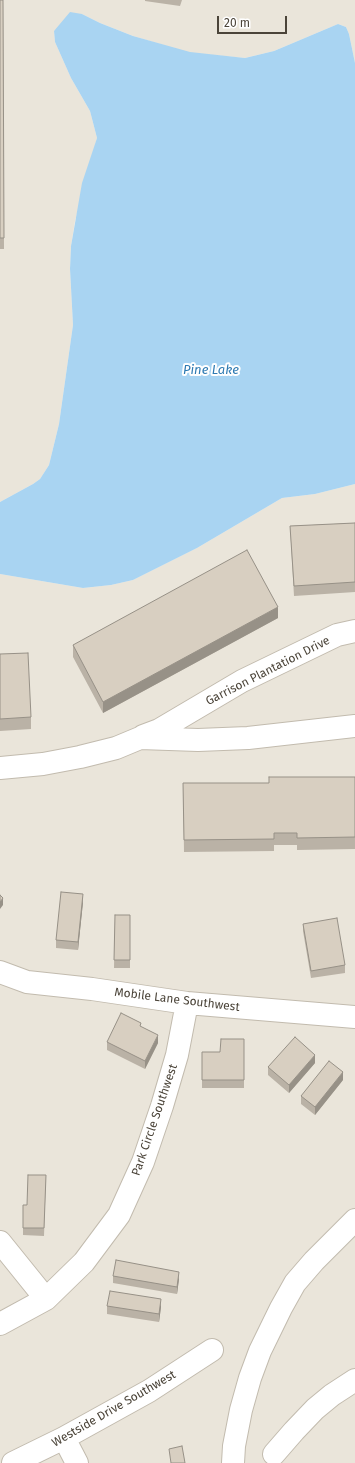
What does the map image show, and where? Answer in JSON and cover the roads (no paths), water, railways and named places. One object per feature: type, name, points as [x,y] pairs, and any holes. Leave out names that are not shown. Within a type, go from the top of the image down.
[{"type":"street","name":"Garrison Plantation Drive","points":[[0,768],[43,764],[116,748],[160,730],[242,682],[337,635],[355,632]]},
{"type":"street","name":"Garrison Plantation Drive","points":[[140,738],[198,740],[234,739],[355,726]]},
{"type":"street","name":"Mobile Lane Southwest","points":[[0,972],[27,982],[92,989],[187,1003],[355,1017]]},
{"type":"street","name":"Park Circle Southwest","points":[[0,1324],[46,1299],[84,1262],[119,1215],[143,1162],[162,1106],[177,1055],[187,1003]]},
{"type":"street","points":[[233,1463],[234,1446],[241,1410],[250,1378],[260,1350],[280,1308],[295,1283],[314,1261],[355,1220]]},
{"type":"street","points":[[0,1242],[46,1299]]},
{"type":"street","name":"Westside Drive Southwest","points":[[13,1463],[64,1438],[149,1390],[212,1350]]},
{"type":"street","points":[[274,1454],[315,1409],[332,1395],[355,1380]]},
{"type":"street","points":[[64,1438],[77,1463]]},
{"type":"water","name":"Pine Lake","points":[[70,12],[82,14],[133,36],[190,52],[245,58],[274,51],[338,24],[346,27],[349,34],[355,63],[355,484],[315,494],[282,498],[197,548],[133,580],[111,585],[83,588],[0,574],[0,502],[40,479],[49,465],[59,424],[73,325],[70,269],[71,246],[82,183],[97,138],[90,111],[71,78],[55,42],[54,31]]}]
